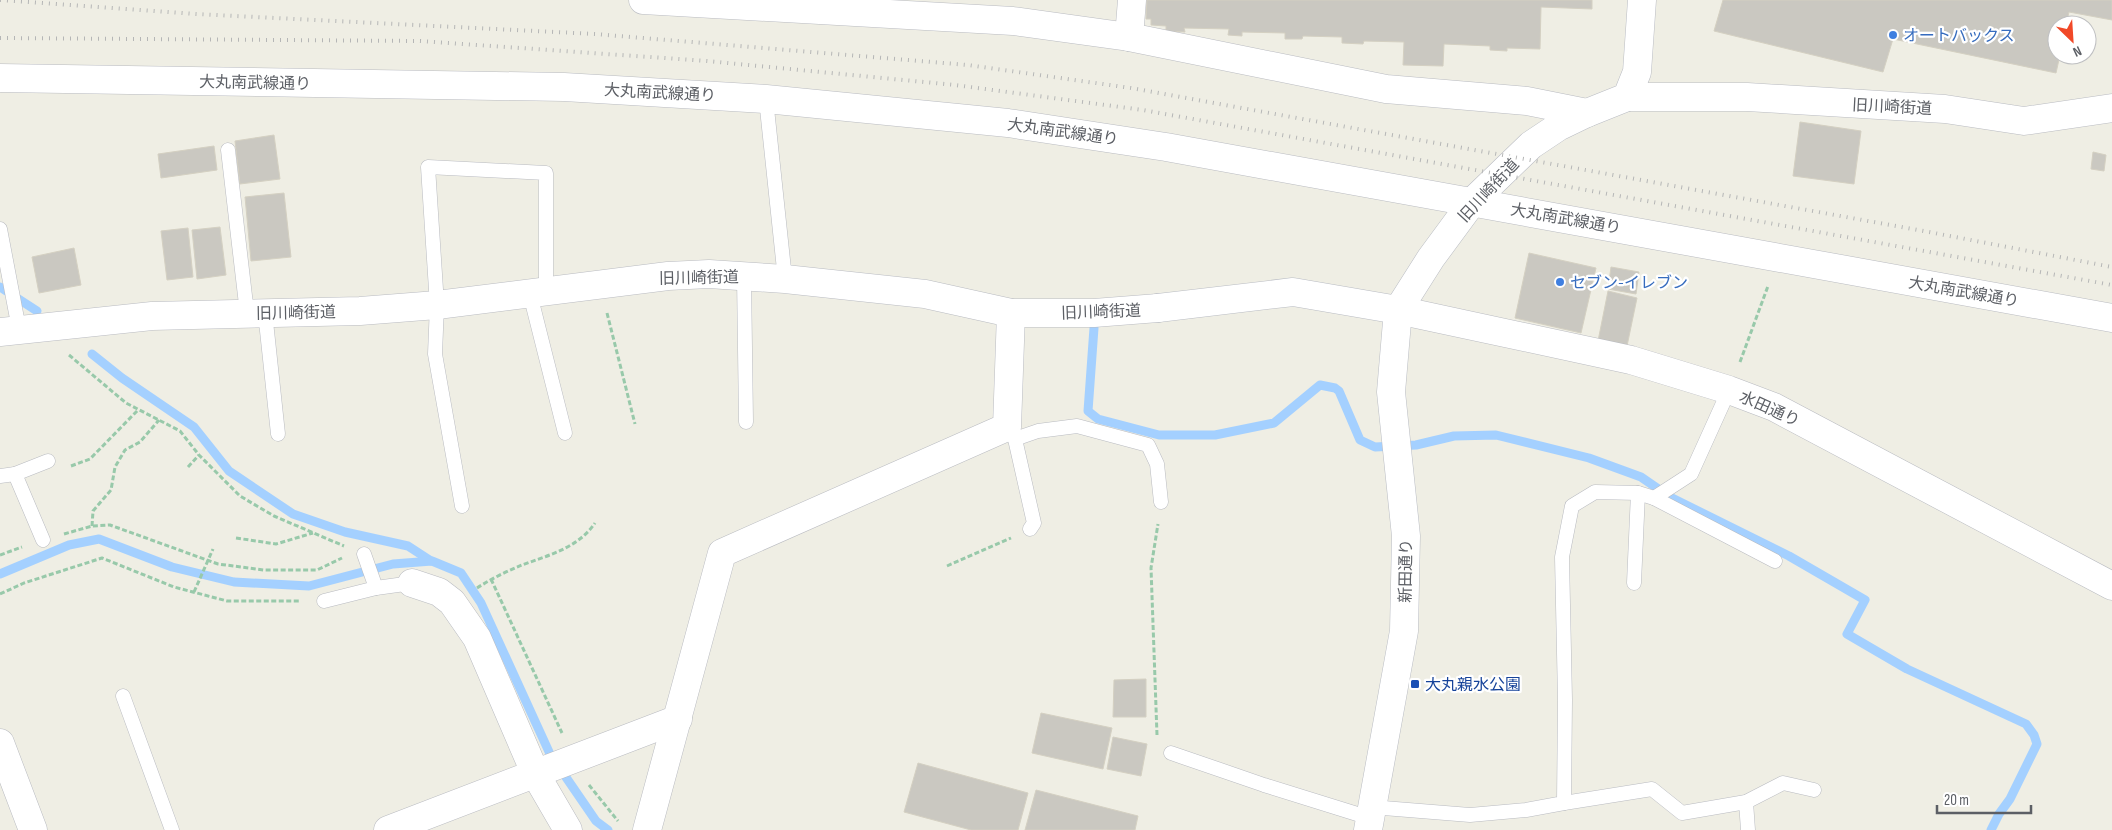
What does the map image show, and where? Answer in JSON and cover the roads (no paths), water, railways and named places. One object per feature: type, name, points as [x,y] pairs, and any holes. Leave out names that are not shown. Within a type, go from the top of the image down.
[{"type":"street","points":[[643,0],[1012,21],[1129,37],[1386,89],[1527,101],[1587,113]]},
{"type":"street","points":[[1129,37],[1132,0]]},
{"type":"street","points":[[1627,97],[1637,72],[1642,0]]},
{"type":"street","name":"大丸南武線通り","points":[[0,78],[564,86],[766,99],[1008,123],[1166,147],[1473,201],[2112,318]]},
{"type":"street","name":"旧川崎街道","points":[[18,329],[152,316],[256,312],[360,312],[437,305],[668,276],[744,276],[925,294],[1010,313],[1094,313],[1158,308],[1293,292],[1398,310],[1431,258],[1473,201],[1531,145],[1558,127],[1627,97],[1747,97],[1945,109],[2024,120],[2112,108]]},
{"type":"street","name":"水田通り","points":[[1398,310],[1631,360],[1729,390],[1774,407],[2112,586]]},
{"type":"street","name":"新田通り","points":[[1370,818],[1404,631],[1406,536],[1391,392],[1398,310]]},
{"type":"street","points":[[635,828],[678,719],[722,553],[1011,433],[1010,313]]},
{"type":"street","points":[[412,582],[438,592],[452,602],[477,638],[557,766],[568,830]]},
{"type":"street","points":[[388,830],[442,821],[557,766],[678,719]]},
{"type":"street","points":[[0,743],[32,830]]},
{"type":"lane","points":[[766,99],[785,279]]},
{"type":"lane","points":[[228,150],[278,434]]},
{"type":"lane","points":[[462,506],[435,354],[437,305],[428,167],[546,173],[538,293],[565,433]]},
{"type":"lane","points":[[0,229],[18,329]]},
{"type":"lane","points":[[744,276],[746,422]]},
{"type":"lane","points":[[1654,498],[1691,474],[1729,390]]},
{"type":"lane","points":[[1030,529],[1034,523],[1011,433],[1077,426],[1148,445],[1158,464],[1161,502]]},
{"type":"lane","points":[[0,476],[15,474],[48,461]]},
{"type":"lane","points":[[15,474],[43,540]]},
{"type":"lane","points":[[1564,803],[1565,700],[1562,557],[1572,506],[1595,492],[1638,493],[1654,498],[1775,561]]},
{"type":"lane","points":[[1634,583],[1638,493]]},
{"type":"lane","points":[[360,552],[376,588]]},
{"type":"lane","points":[[324,601],[376,588],[412,582]]},
{"type":"lane","points":[[122,696],[172,830]]},
{"type":"lane","points":[[1171,753],[1264,785],[1370,818],[1526,810],[1652,789],[1682,813],[1746,802],[1783,783],[1814,790]]},
{"type":"lane","points":[[1746,802],[1748,830]]},
{"type":"waterway","points":[[0,287],[37,311]]},
{"type":"waterway","points":[[1094,328],[1088,411],[1098,419],[1159,435],[1215,435],[1274,423],[1320,385],[1335,388],[1339,391],[1360,440],[1375,447],[1416,445],[1454,436],[1496,435],[1589,458],[1641,477],[1670,497],[1789,556],[1865,600],[1847,634],[1907,669],[2026,724],[2034,735],[2037,744],[2010,799],[1999,814],[1991,830]]},
{"type":"waterway","points":[[92,354],[122,378],[194,427],[229,471],[293,514],[345,532],[408,546],[431,561]]},
{"type":"waterway","points":[[0,574],[69,545],[99,539],[172,567],[234,582],[309,586],[393,564],[432,561],[461,573],[481,603],[550,754],[596,821],[608,830]]},
{"type":"railway","points":[[0,0],[196,14],[595,34],[968,65],[1131,88],[1929,232],[2112,267]]},
{"type":"railway","points":[[0,38],[420,41],[707,61],[955,85],[1143,110],[2112,285]]},
{"type":"place","name":"オートバックス","points":[[1893,35]]},
{"type":"place","name":"セブン-イレブン","points":[[1560,282]]},
{"type":"place","name":"大丸親水公園","points":[[1415,684]]}]
